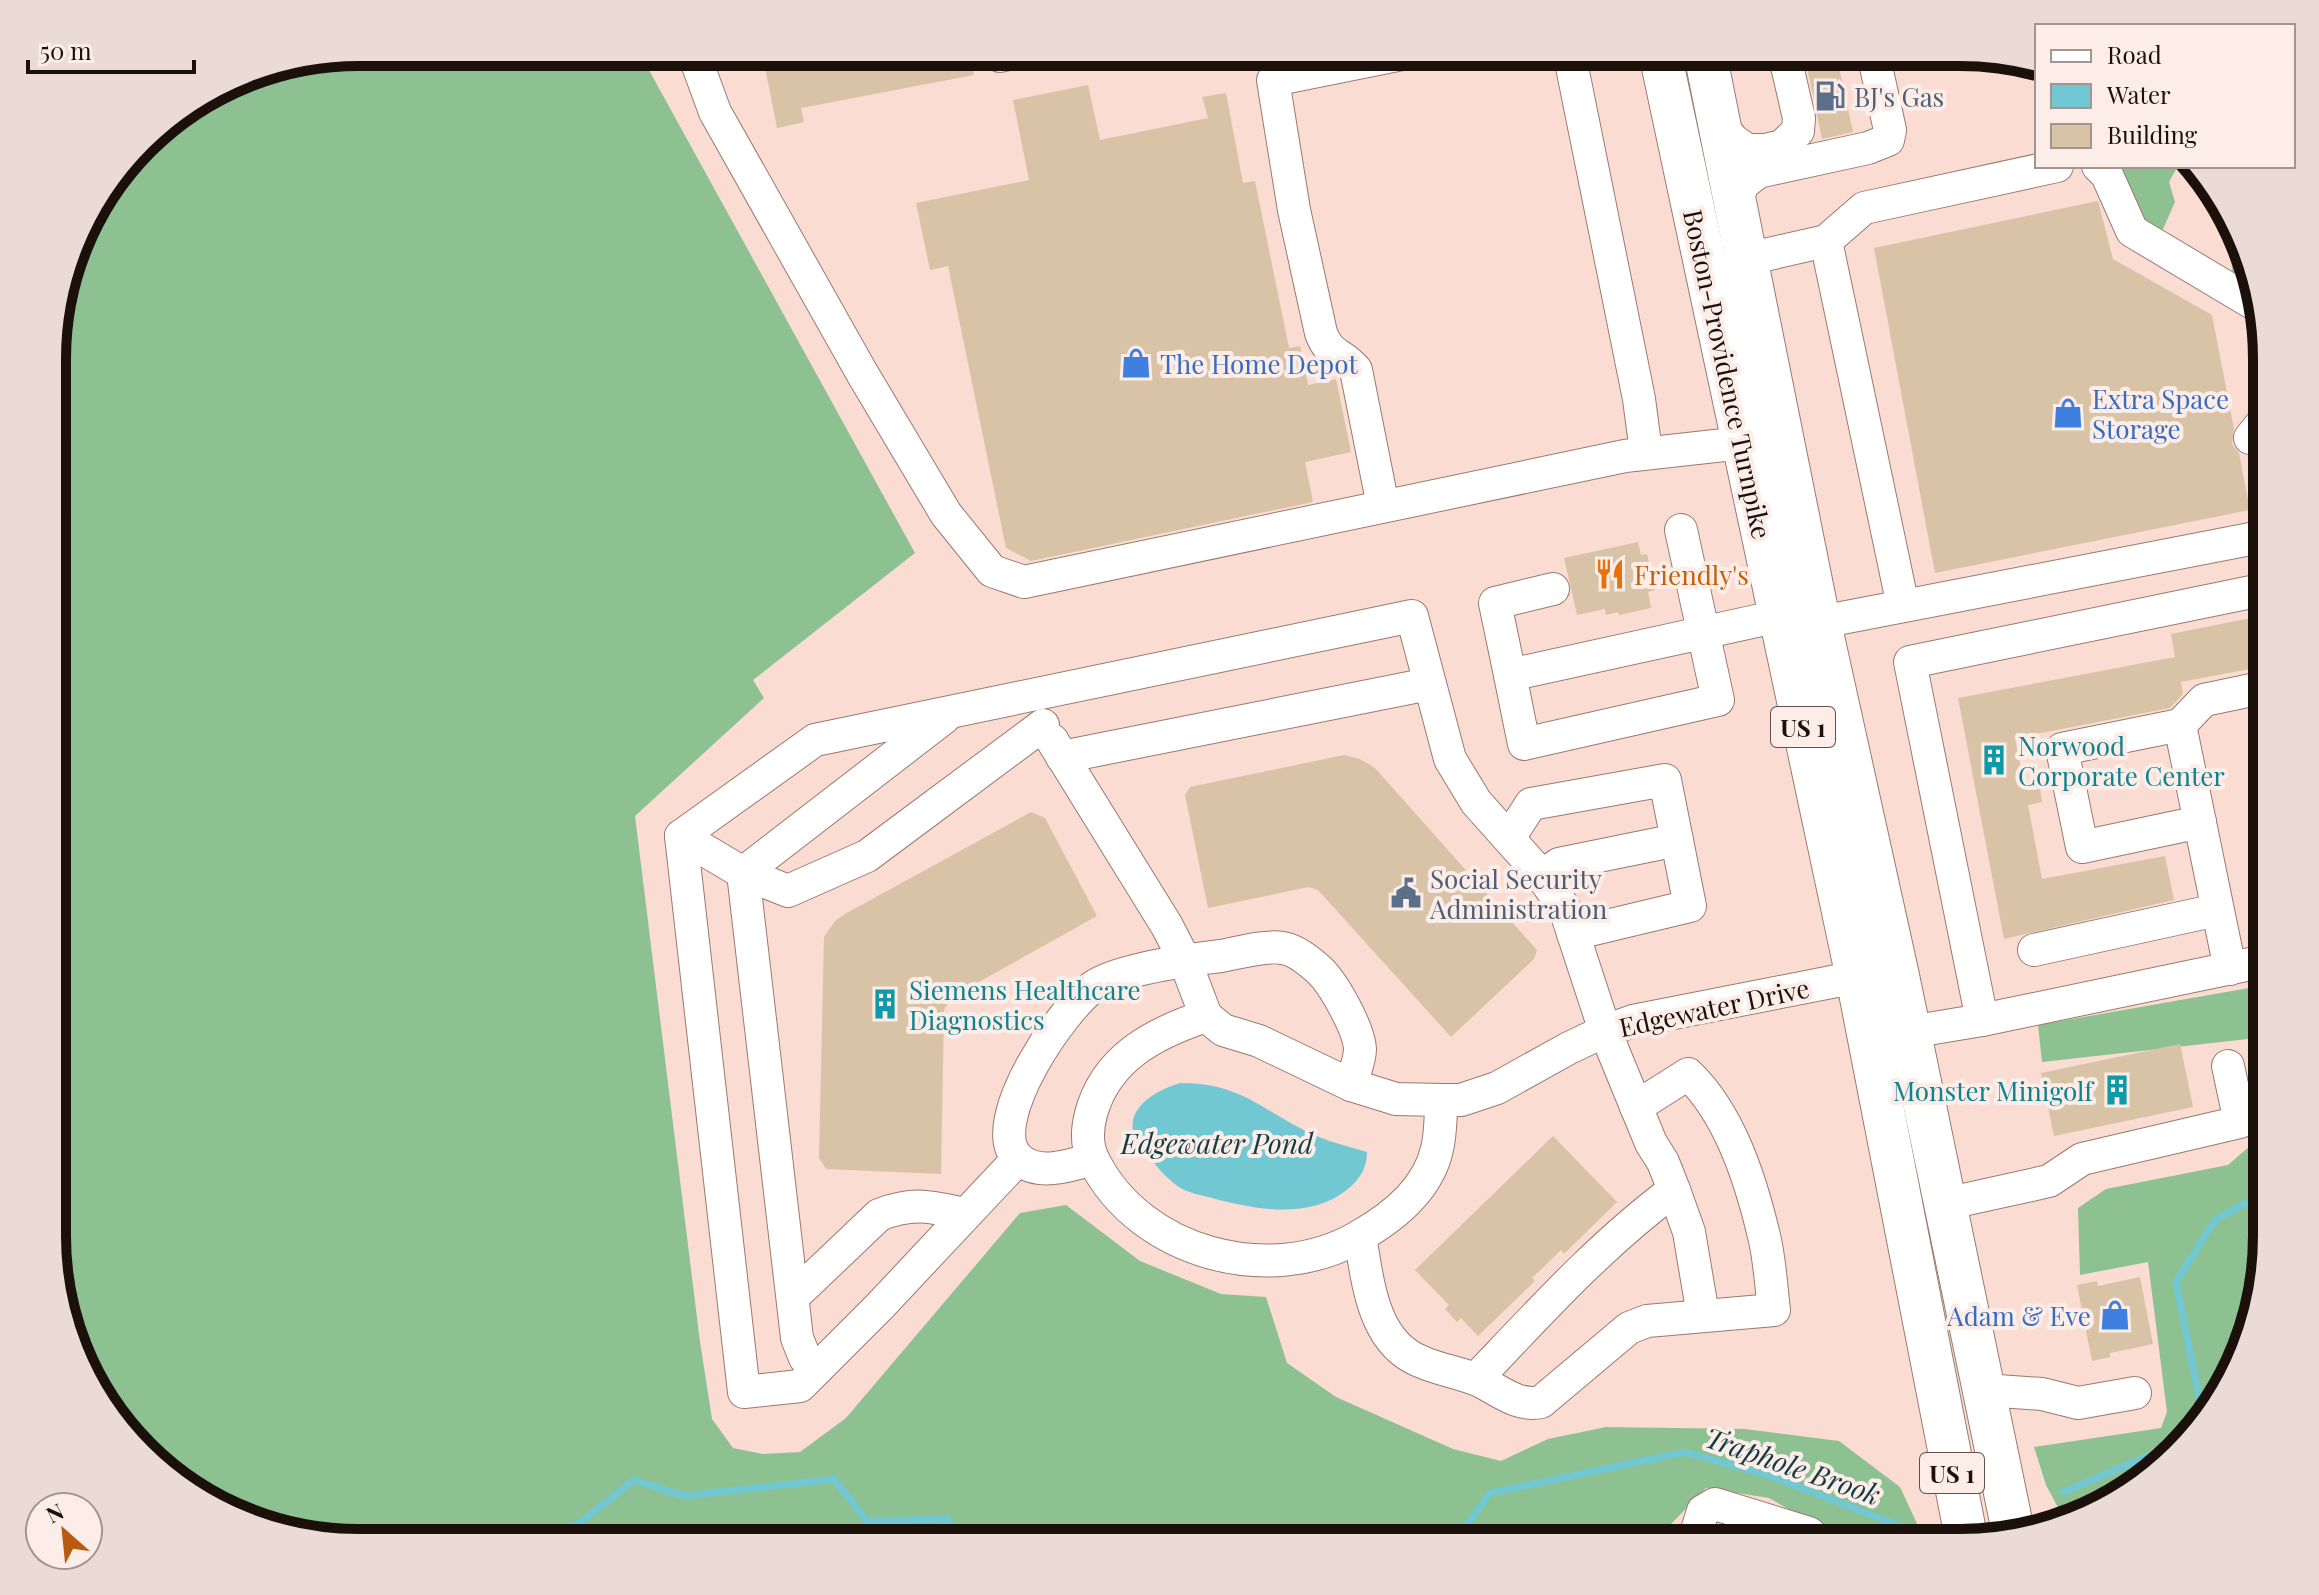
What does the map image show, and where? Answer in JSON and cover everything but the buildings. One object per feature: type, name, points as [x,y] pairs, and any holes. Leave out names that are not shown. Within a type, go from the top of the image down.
[{"type":"main road","name":"Boston-Providence Turnpike","points":[[1663,66],[1857,977],[1964,1529]]},
{"type":"main road","name":"Boston-Providence Turnpike","points":[[1707,66],[2012,1524]]},
{"type":"lane","points":[[698,66],[715,112],[862,373],[946,514],[992,571],[1024,582],[1646,452],[1742,443]]},
{"type":"lane","points":[[1274,66],[1294,210],[1321,333],[1327,348],[1347,360],[1356,370],[1383,506]]},
{"type":"lane","points":[[1572,66],[1639,399],[1646,452]]},
{"type":"lane","points":[[1718,122],[1733,140],[1747,150],[1777,148],[1795,137],[1799,118],[1787,66]]},
{"type":"lane","points":[[1735,204],[1743,184],[1758,172],[1868,148],[1888,140],[1890,130],[1876,66]]},
{"type":"lane","points":[[1747,259],[1826,241],[1864,208],[2048,168]]},
{"type":"lane","points":[[2100,168],[2107,175],[2132,231],[2246,299]]},
{"type":"lane","points":[[1826,241],[1903,606]]},
{"type":"lane","points":[[1553,589],[1495,603],[1524,744],[1718,700],[1681,530]]},
{"type":"lane","points":[[1821,622],[2253,539]]},
{"type":"lane","points":[[1982,1020],[1910,662],[2253,592]]},
{"type":"lane","points":[[681,836],[815,740],[1412,616],[1450,759],[1476,802],[1542,876],[1565,909],[1605,1031],[1689,1232],[1703,1315]]},
{"type":"lane","points":[[1510,675],[1779,616]]},
{"type":"lane","points":[[1062,757],[1429,684]]},
{"type":"lane","points":[[2200,822],[2082,847],[2062,749],[2180,725],[2204,700],[2253,690]]},
{"type":"lane","points":[[1025,697],[1167,926],[1185,961],[1206,1016],[1156,1035],[1126,1054],[1095,1100],[1087,1131],[1092,1159],[1114,1192],[1165,1234],[1218,1255],[1257,1262],[1320,1255],[1360,1236],[1393,1215],[1426,1175],[1437,1150],[1442,1100]]},
{"type":"lane","points":[[743,873],[951,712]]},
{"type":"lane","points":[[681,836],[743,873],[788,891],[867,856],[1043,725]]},
{"type":"lane","points":[[2180,725],[2230,969]]},
{"type":"lane","points":[[1509,838],[1531,804],[1665,780],[1690,906],[1573,934]]},
{"type":"lane","points":[[681,836],[744,1392],[800,1386],[1018,1159]]},
{"type":"lane","points":[[1542,876],[1559,864],[1677,840]]},
{"type":"lane","points":[[743,873],[797,1338],[805,1358],[817,1369]]},
{"type":"lane","points":[[2034,950],[2217,910]]},
{"type":"lane","points":[[1092,1159],[1063,1168],[1047,1168],[1018,1159],[1011,1147],[1009,1130],[1018,1093],[1041,1048],[1072,1006],[1097,985],[1136,971],[1282,947],[1308,960],[1327,977],[1350,1019],[1360,1049],[1351,1085]]},
{"type":"lane","points":[[1910,1032],[2253,964]]},
{"type":"lane","name":"Edgewater Drive","points":[[1206,1016],[1223,1030],[1259,1041],[1351,1085],[1396,1099],[1461,1100],[1497,1088],[1605,1031],[1633,1021],[1857,977]]},
{"type":"lane","points":[[1945,1204],[2049,1181],[2082,1159],[2240,1122],[2228,1066]]},
{"type":"lane","points":[[1360,1236],[1373,1303],[1380,1323],[1392,1340],[1418,1361],[1476,1379],[1527,1405],[1541,1402],[1629,1328],[1647,1321],[1774,1310],[1765,1237],[1743,1166],[1702,1087],[1688,1074],[1636,1107]]},
{"type":"lane","points":[[1476,1379],[1632,1222],[1674,1190]]},
{"type":"lane","points":[[793,1297],[879,1215],[897,1208],[925,1205],[964,1214]]},
{"type":"lane","points":[[1984,1390],[2042,1394],[2078,1403],[2135,1393]]},
{"type":"lane","points":[[1697,1529],[1703,1511],[1715,1504],[1796,1529]]},
{"type":"green space","points":[[359,66],[647,66],[915,553],[753,680],[764,698],[635,816],[700,1342],[712,1419],[733,1448],[763,1454],[800,1452],[846,1418],[1020,1213],[1066,1205],[1140,1261],[1221,1294],[1266,1297],[1287,1363],[1336,1397],[1453,1449],[1501,1461],[1548,1439],[1606,1427],[1745,1429],[1839,1441],[1900,1487],[1920,1529],[1823,1529],[1769,1498],[1706,1488],[1671,1524],[1670,1529],[359,1529],[302,1523],[247,1507],[212,1490],[180,1469],[126,1415],[96,1366],[76,1312],[66,1236],[67,339],[76,283],[88,247],[105,212],[126,180],[180,126],[196,115],[229,96],[283,76]]},
{"type":"green space","points":[[2113,168],[2177,168],[2169,182],[2175,202],[2159,238],[2148,231]]},
{"type":"green space","points":[[2228,241],[2244,288],[2234,282]]},
{"type":"green space","points":[[2253,987],[2253,1038],[2042,1062],[2038,1025]]},
{"type":"green space","points":[[2253,1143],[2250,1275],[2243,1312],[2223,1366],[2193,1415],[2139,1469],[2107,1490],[2060,1511],[2046,1485],[2034,1447],[2161,1428],[2167,1412],[2148,1262],[2080,1275],[2078,1208],[2106,1189],[2228,1165]]},
{"type":"water","name":"Edgewater Pond","points":[[1180,1083],[1222,1088],[1254,1101],[1319,1137],[1367,1152],[1362,1173],[1348,1189],[1333,1199],[1298,1209],[1243,1205],[1184,1190],[1156,1165],[1133,1131],[1135,1113],[1140,1106],[1155,1094]]},
{"type":"waterway","name":"Traphole Brook","points":[[2199,1406],[2176,1282],[2215,1220],[2253,1199]]},
{"type":"waterway","name":"Traphole Brook","points":[[1464,1529],[1490,1493],[1685,1452],[1770,1476],[1908,1529]]},
{"type":"waterway","name":"Traphole Brook","points":[[2063,1492],[2157,1452]]},
{"type":"waterway","name":"Traphole Brook","points":[[579,1529],[581,1522],[634,1480],[684,1496],[834,1479],[867,1521],[948,1519],[951,1529]]},
{"type":"waterway","points":[[566,1529],[581,1522]]},
{"type":"place","name":"BJ's Gas","points":[[1830,96]]},
{"type":"place","name":"The Home Depot","points":[[1136,363]]},
{"type":"place","name":"Extra Space Storage","points":[[2068,413]]},
{"type":"place","name":"Friendly's","points":[[1610,574]]},
{"type":"place","name":"Norwood Corporate Center","points":[[1994,760]]},
{"type":"place","name":"Social Security Administration","points":[[1406,893]]},
{"type":"place","name":"Siemens Healthcare Diagnostics","points":[[885,1004]]},
{"type":"place","name":"Monster Minigolf","points":[[2117,1090]]},
{"type":"place","name":"Adam & Eve","points":[[2115,1315]]}]
